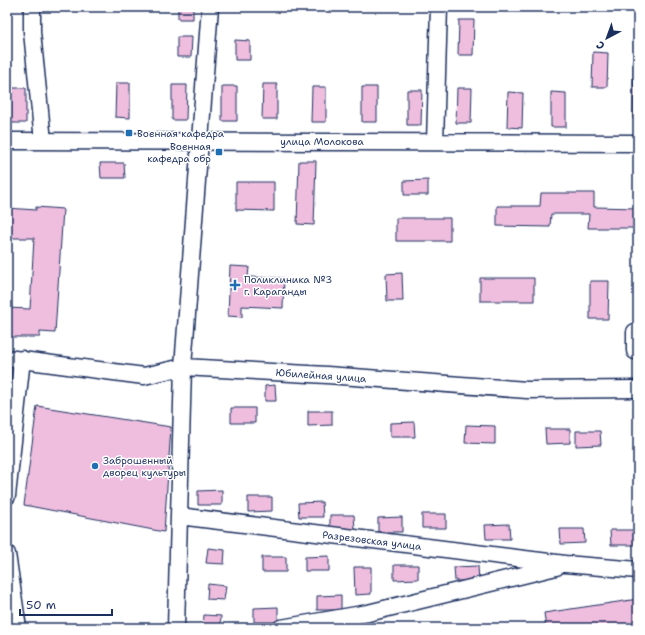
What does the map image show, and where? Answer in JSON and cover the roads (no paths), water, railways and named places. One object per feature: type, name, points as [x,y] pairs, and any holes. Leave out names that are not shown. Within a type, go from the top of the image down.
[{"type":"street","points":[[32,7],[32,32],[43,141]]},
{"type":"street","points":[[176,628],[183,367],[210,7]]},
{"type":"street","points":[[435,142],[439,7]]},
{"type":"street","name":"улица Молокова","points":[[7,141],[201,142],[268,140],[638,143]]},
{"type":"street","points":[[636,351],[635,332],[638,332]]},
{"type":"street","points":[[7,496],[15,358]]},
{"type":"street","name":"Юбилейная улица","points":[[15,358],[144,376],[183,367],[527,390],[638,389]]},
{"type":"street","name":"Разрезовская улица","points":[[179,516],[565,564],[638,570]]},
{"type":"street","points":[[7,554],[18,628]]},
{"type":"street","name":"Разрезовская улица","points":[[281,628],[368,613],[565,564]]},
{"type":"place","name":"Военная кафедра","points":[[129,133]]},
{"type":"place","name":"Военная кафедра обр","points":[[219,152]]},
{"type":"place","name":"Поликлиника №3 г. Караганды","points":[[235,285]]},
{"type":"place","name":"Заброшенный дворец культуры","points":[[95,466]]}]
